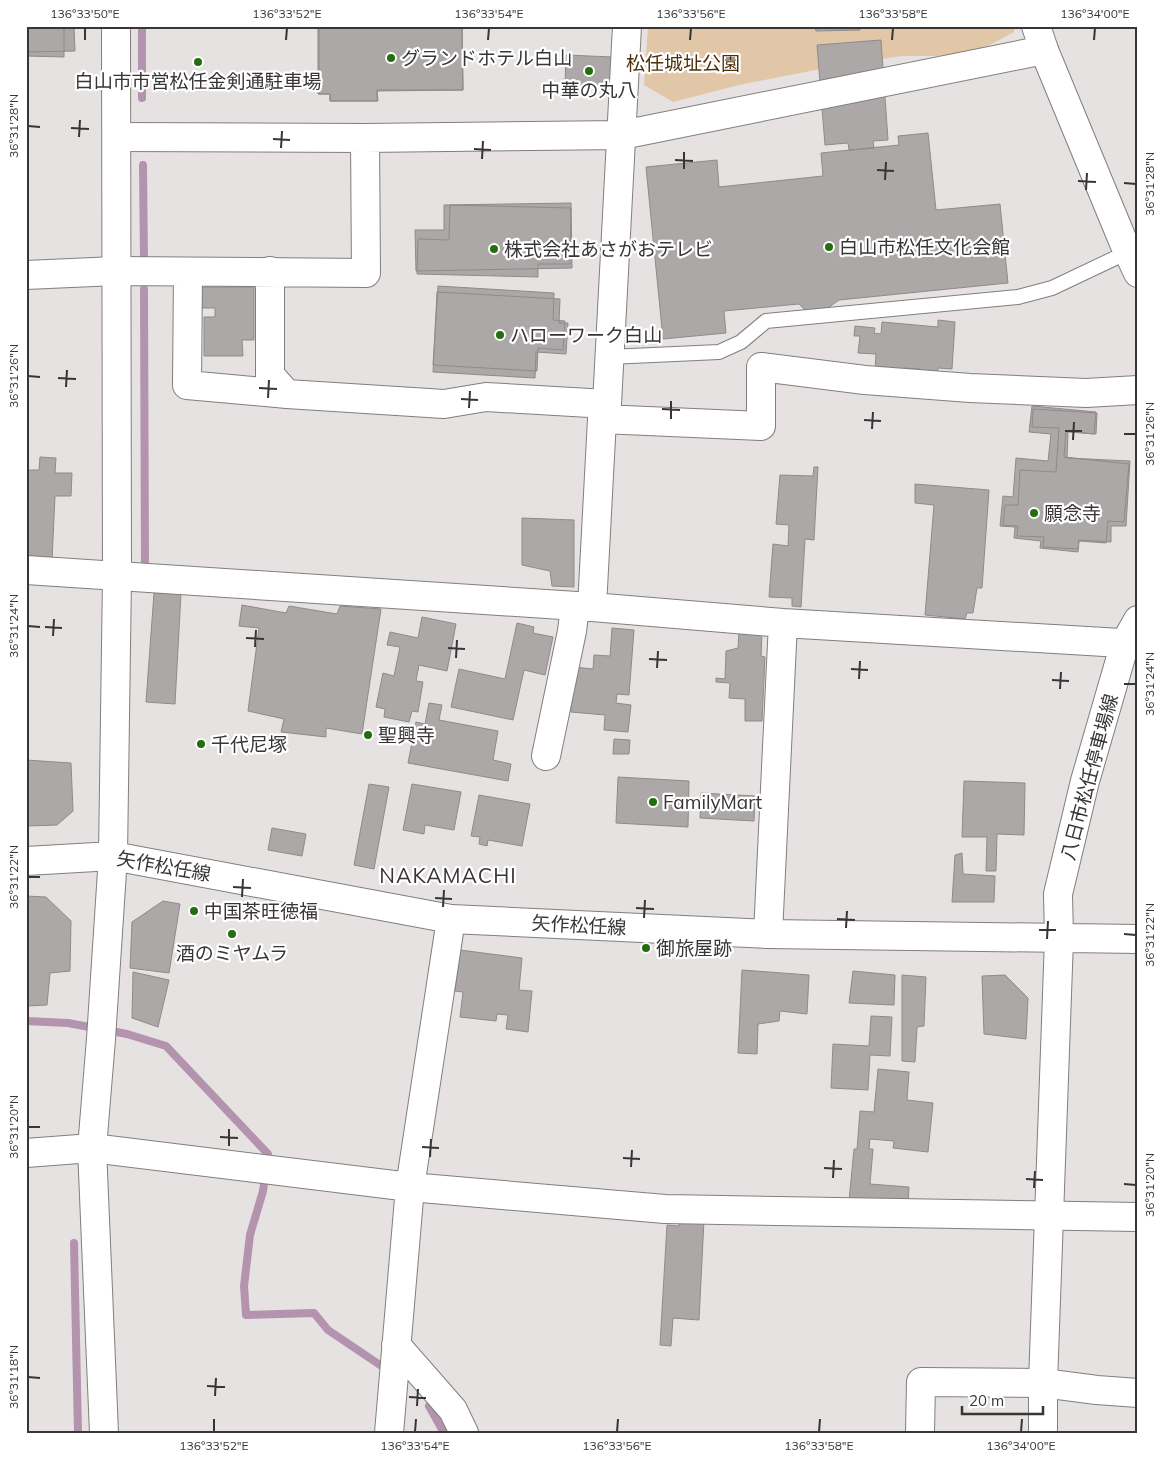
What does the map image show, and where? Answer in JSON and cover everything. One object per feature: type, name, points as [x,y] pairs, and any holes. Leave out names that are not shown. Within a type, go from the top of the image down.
[{"type":"street","points":[[104,1433],[92,1148],[113,856],[117,577],[116,26]]},
{"type":"street","points":[[546,756],[572,631],[583,607],[609,357],[627,26]]},
{"type":"street","points":[[117,137],[365,138],[622,135],[1040,38],[1133,263]]},
{"type":"street","points":[[26,275],[116,271],[366,273],[365,138]]},
{"type":"street","points":[[270,271],[270,375],[287,394]]},
{"type":"street","points":[[188,272],[187,385],[287,394],[444,404],[486,398],[604,412],[761,426],[761,367],[865,380],[970,388],[1086,393],[1138,390]]},
{"type":"street","points":[[26,570],[583,607],[783,623],[1133,635]]},
{"type":"street","points":[[768,934],[783,623]]},
{"type":"street","name":"八日市松任停車場線","points":[[1044,1433],[1043,1383],[1059,939],[1058,894],[1085,780],[1133,635]]},
{"type":"street","name":"矢作松任線","points":[[26,861],[113,856],[451,919],[768,934],[1138,939]]},
{"type":"street","points":[[389,1433],[410,1187],[451,919]]},
{"type":"street","points":[[26,1153],[92,1148],[410,1187],[664,1209],[1138,1217]]},
{"type":"street","points":[[396,1345],[453,1410],[464,1433]]},
{"type":"street","points":[[920,1433],[921,1382],[1043,1383],[1138,1393]]},
{"type":"lane","points":[[609,357],[719,352],[741,342],[766,321],[1018,296],[1052,288],[1133,263]]},
{"type":"green space","name":"松任城址公園","points":[[648,26],[1014,26],[1014,32],[969,56],[903,56],[846,64],[739,85],[673,102],[644,85]]},
{"type":"building","points":[[26,26],[64,26],[64,57],[26,56]]},
{"type":"building","points":[[26,26],[74,26],[75,51],[26,52]]},
{"type":"building","name":"グランドホテル白山","points":[[318,26],[462,26],[463,90],[377,91],[378,101],[330,101],[330,94],[318,94]]},
{"type":"building","name":"グランドホテル白山","points":[[319,26],[462,26],[463,90],[377,90],[377,101],[330,101],[330,94],[319,94]]},
{"type":"building","points":[[596,26],[596,28],[535,27]]},
{"type":"building","points":[[815,26],[860,26],[860,30],[816,31]]},
{"type":"building","points":[[881,40],[888,140],[873,141],[874,148],[849,150],[848,143],[825,145],[817,45]]},
{"type":"building","name":"中華の丸八","points":[[566,55],[613,57],[612,86],[565,84]]},
{"type":"building","name":"白山市松任文化会館","points":[[928,133],[936,210],[1000,204],[1008,283],[839,300],[825,310],[807,312],[799,304],[724,311],[726,333],[663,339],[646,167],[717,160],[719,187],[823,176],[821,153],[899,145],[898,136]]},
{"type":"building","name":"株式会社あさがおテレビ","points":[[571,203],[572,268],[416,271],[415,230],[444,230],[444,205]]},
{"type":"building","name":"株式会社あさがおテレビ","points":[[450,205],[571,208],[570,264],[538,264],[538,277],[417,274],[418,239],[449,240]]},
{"type":"building","name":"ハローワーク白山","points":[[438,286],[554,293],[553,320],[565,321],[563,350],[538,348],[537,371],[433,365]]},
{"type":"building","points":[[199,287],[254,287],[254,340],[242,340],[243,356],[204,356],[204,317],[215,317],[215,308],[199,308]]},
{"type":"building","name":"ハローワーク白山","points":[[437,292],[560,299],[559,323],[568,323],[566,354],[536,352],[535,378],[433,372]]},
{"type":"building","points":[[938,320],[955,322],[952,369],[938,368],[937,374],[920,373],[920,369],[904,368],[903,373],[875,371],[876,354],[858,353],[860,336],[854,336],[855,326],[875,328],[874,333],[881,334],[882,322],[938,327]]},
{"type":"building","points":[[1032,406],[1096,412],[1094,434],[1066,431],[1064,457],[1129,464],[1124,522],[1108,521],[1106,543],[1079,541],[1078,552],[1040,548],[1041,541],[1014,538],[1015,527],[1000,526],[1003,496],[1013,497],[1016,458],[1048,461],[1051,434],[1029,432]]},
{"type":"building","points":[[1033,409],[1097,413],[1096,434],[1068,432],[1067,458],[1130,461],[1126,526],[1111,526],[1111,542],[1079,540],[1078,549],[1043,547],[1044,537],[1017,536],[1018,526],[1003,525],[1005,505],[1018,505],[1020,470],[1056,472],[1059,428],[1032,427]]},
{"type":"building","points":[[40,457],[56,458],[55,473],[72,473],[71,496],[55,496],[52,561],[26,560],[26,470],[39,470]]},
{"type":"building","points":[[814,467],[818,467],[814,540],[805,539],[801,607],[792,606],[792,598],[769,597],[773,544],[788,546],[789,525],[776,524],[780,475],[813,476]]},
{"type":"building","points":[[915,484],[989,490],[982,588],[977,588],[973,613],[967,613],[965,619],[925,615],[934,505],[915,503]]},
{"type":"building","points":[[522,518],[574,520],[574,587],[552,586],[550,571],[522,565]]},
{"type":"building","points":[[154,593],[181,593],[175,704],[146,702]]},
{"type":"building","points":[[242,605],[286,613],[289,606],[337,614],[340,606],[381,609],[362,734],[326,728],[326,737],[281,732],[284,719],[248,711],[259,628],[239,626]]},
{"type":"building","points":[[422,617],[456,624],[447,671],[419,665],[416,681],[423,682],[418,712],[412,711],[409,722],[384,717],[385,709],[376,707],[383,673],[394,676],[400,647],[387,645],[390,632],[418,638]]},
{"type":"building","points":[[517,623],[534,627],[533,633],[553,637],[545,675],[524,670],[513,720],[451,707],[459,669],[505,679]]},
{"type":"building","points":[[612,628],[634,630],[629,695],[617,694],[616,703],[631,705],[628,732],[604,730],[605,715],[571,712],[574,667],[593,669],[594,655],[610,656]]},
{"type":"building","points":[[739,632],[762,633],[761,656],[765,657],[762,721],[745,721],[745,699],[729,698],[730,683],[716,682],[716,678],[725,679],[726,651],[738,648]]},
{"type":"building","points":[[429,703],[442,705],[439,720],[498,731],[493,760],[511,764],[508,781],[408,763],[416,722],[425,724]]},
{"type":"building","points":[[614,739],[630,740],[629,754],[613,754]]},
{"type":"building","points":[[26,760],[71,763],[73,811],[57,825],[26,826]]},
{"type":"building","name":"FamilyMart","points":[[618,777],[689,781],[688,827],[616,823]]},
{"type":"building","points":[[964,781],[1025,783],[1024,835],[997,834],[996,871],[986,871],[987,837],[962,837]]},
{"type":"building","points":[[369,784],[389,787],[374,869],[354,865]]},
{"type":"building","points":[[412,784],[461,792],[454,830],[425,825],[424,834],[403,830]]},
{"type":"building","points":[[701,793],[755,796],[754,821],[700,818]]},
{"type":"building","points":[[479,795],[530,804],[522,846],[488,840],[487,846],[479,844],[480,837],[471,836]]},
{"type":"building","points":[[272,828],[306,834],[302,856],[268,850]]},
{"type":"building","points":[[962,853],[963,874],[995,876],[994,902],[952,902],[955,855]]},
{"type":"building","points":[[26,896],[46,897],[71,921],[70,971],[50,973],[47,1005],[27,1006]]},
{"type":"building","points":[[163,901],[180,904],[169,973],[130,968],[132,922]]},
{"type":"building","points":[[460,950],[522,958],[519,990],[532,991],[528,1032],[506,1029],[508,1015],[497,1014],[496,1021],[460,1017],[463,992],[455,991]]},
{"type":"building","points":[[742,970],[809,975],[807,1014],[780,1011],[779,1021],[758,1024],[757,1054],[738,1053]]},
{"type":"building","points":[[853,971],[895,975],[894,1005],[849,1003]]},
{"type":"building","points":[[133,972],[169,980],[158,1027],[132,1018]]},
{"type":"building","points":[[902,975],[926,977],[924,1026],[917,1027],[915,1062],[902,1061]]},
{"type":"building","points":[[1005,975],[1028,998],[1026,1039],[984,1034],[982,976]]},
{"type":"building","points":[[871,1016],[892,1017],[890,1056],[870,1055],[868,1090],[831,1088],[833,1044],[869,1046]]},
{"type":"building","points":[[878,1069],[909,1072],[907,1100],[933,1103],[928,1152],[893,1148],[894,1141],[870,1139],[869,1149],[873,1149],[870,1184],[909,1187],[908,1204],[849,1201],[854,1149],[857,1149],[860,1111],[874,1112]]},
{"type":"building","points":[[679,1219],[704,1220],[699,1320],[673,1318],[671,1346],[660,1345],[667,1225],[679,1226]]},
{"type":"waterway","points":[[142,26],[142,98]]},
{"type":"waterway","points":[[143,165],[144,262]]},
{"type":"waterway","points":[[144,289],[145,568]]},
{"type":"waterway","points":[[26,1021],[68,1023],[127,1034],[166,1046],[268,1154],[263,1191],[250,1235],[244,1286],[246,1315],[314,1313],[328,1330],[383,1367]]},
{"type":"waterway","points":[[74,1243],[78,1433]]},
{"type":"waterway","points":[[429,1406],[444,1433]]},
{"type":"place","name":"グランドホテル白山","points":[[391,58]]},
{"type":"place","name":"白山市市営松任金剣通駐車場","points":[[198,62]]},
{"type":"place","name":"中華の丸八","points":[[589,71]]},
{"type":"place","name":"白山市松任文化会館","points":[[829,247]]},
{"type":"place","name":"株式会社あさがおテレビ","points":[[494,249]]},
{"type":"place","name":"ハローワーク白山","points":[[500,335]]},
{"type":"place","name":"願念寺","points":[[1034,513]]},
{"type":"place","name":"聖興寺","points":[[368,735]]},
{"type":"place","name":"千代尼塚","points":[[201,744]]},
{"type":"place","name":"FamilyMart","points":[[653,802]]},
{"type":"place","name":"中国茶旺徳福","points":[[194,911]]},
{"type":"place","name":"酒のミヤムラ","points":[[232,934]]},
{"type":"place","name":"御旅屋跡","points":[[646,948]]},
{"type":"district","name":"NAKAMACHI","points":[[448,876]]}]
